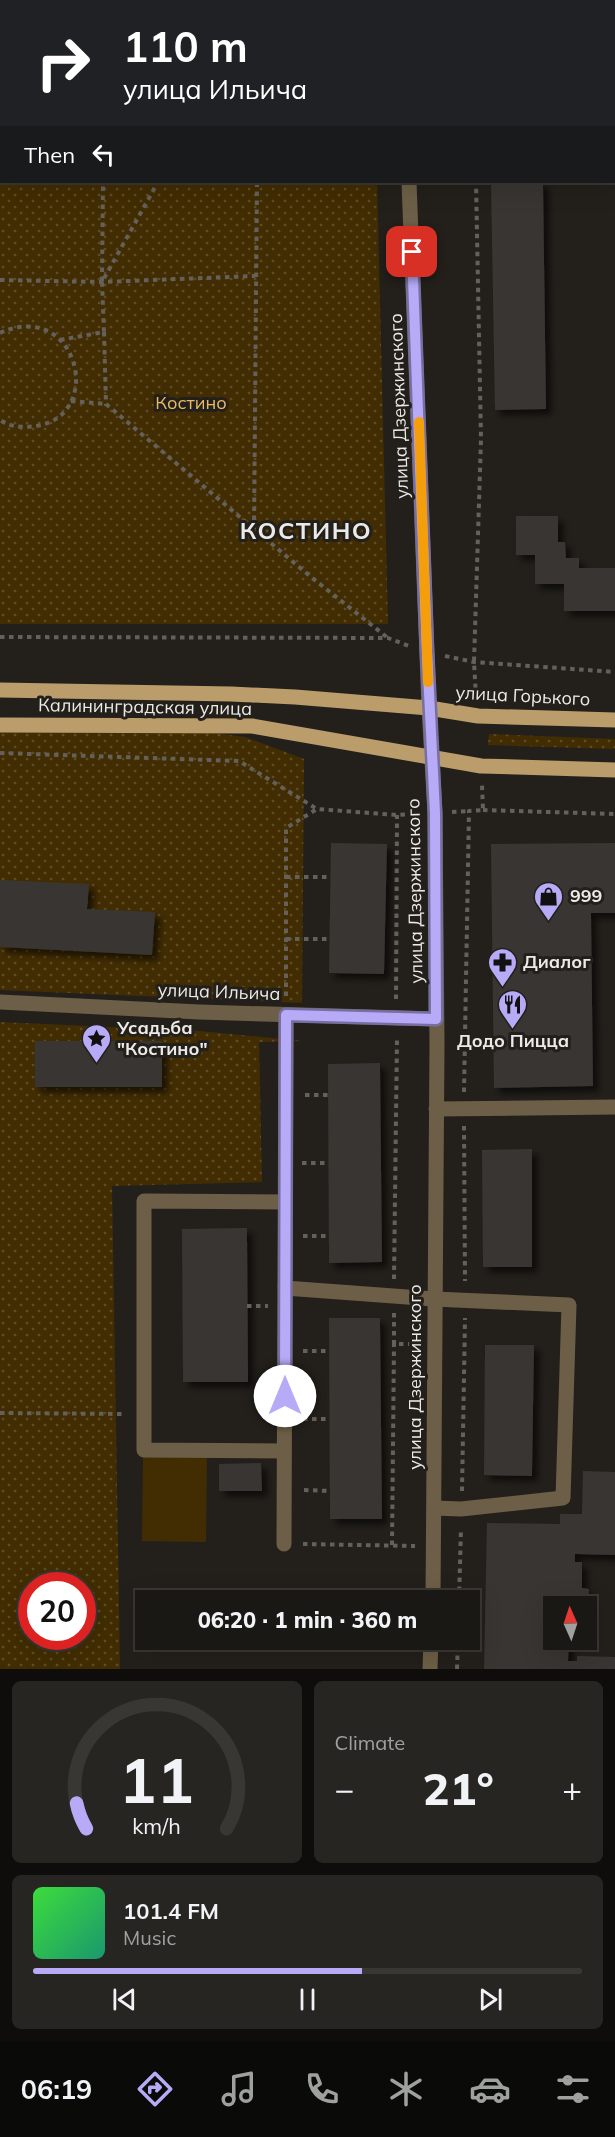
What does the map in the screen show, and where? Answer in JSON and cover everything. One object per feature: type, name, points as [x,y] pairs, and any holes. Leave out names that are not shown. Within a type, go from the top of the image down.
[{"type":"main road","name":"Калининградская улица","points":[[0,690],[231,694],[429,708]]},
{"type":"main road","name":"улица Горького","points":[[429,708],[478,716],[615,720]]},
{"type":"main road","name":"Калининградская улица","points":[[0,725],[252,726],[431,758]]},
{"type":"main road","points":[[431,758],[481,766],[615,770]]},
{"type":"street","name":"улица Дзержинского","points":[[409,183],[435,813],[433,1590]]},
{"type":"street","name":"улица Ильича","points":[[0,1002],[397,1022],[436,1019]]},
{"type":"street","points":[[284,1544],[286,1015]]},
{"type":"street","points":[[436,1109],[615,1107]]},
{"type":"street","points":[[284,1451],[144,1450],[144,1201],[285,1202]]},
{"type":"street","points":[[285,1288],[465,1301],[569,1305],[563,1498],[461,1509],[434,1508]]},
{"type":"street","points":[[430,1669],[431,1650]]},
{"type":"path","points":[[103,183],[102,282],[106,404]]},
{"type":"path","points":[[102,282],[157,183]]},
{"type":"path","points":[[254,529],[257,183]]},
{"type":"path","points":[[477,183],[481,440],[474,662],[478,716]]},
{"type":"path","points":[[0,280],[102,282],[255,276]]},
{"type":"path","points":[[0,333],[17,327],[37,327],[50,332],[69,350],[75,362],[75,388],[71,401],[53,420],[41,426],[15,427],[0,420]]},
{"type":"path","points":[[60,340],[104,332]]},
{"type":"path","points":[[71,401],[106,404],[388,638],[427,652],[474,662],[615,672]]},
{"type":"path","points":[[0,637],[388,638]]},
{"type":"path","points":[[0,753],[239,761],[317,809],[397,815],[435,813]]},
{"type":"path","points":[[481,766],[483,810]]},
{"type":"path","points":[[286,1015],[286,828],[317,809]]},
{"type":"path","points":[[459,1590],[465,1301],[464,1109],[469,811],[615,814]]},
{"type":"path","points":[[393,1296],[397,815]]},
{"type":"path","points":[[286,877],[331,877]]},
{"type":"path","points":[[286,939],[330,939]]},
{"type":"path","points":[[247,1306],[275,1306]]},
{"type":"path","points":[[393,1545],[394,1344]]},
{"type":"path","points":[[0,1413],[144,1415]]},
{"type":"path","points":[[284,1419],[330,1419]]},
{"type":"path","points":[[284,1490],[330,1491]]},
{"type":"path","points":[[284,1544],[434,1546]]},
{"type":"path","points":[[457,1669],[458,1650]]},
{"type":"green space","name":"Костино","points":[[0,183],[377,183],[388,624],[0,624]]},
{"type":"green space","points":[[0,732],[205,732],[245,737],[304,759],[302,1003],[0,990]]},
{"type":"green space","points":[[489,734],[615,739],[615,749],[488,745]]},
{"type":"green space","points":[[0,1022],[199,1031],[302,1041],[259,1042],[262,1182],[112,1186],[120,1669],[0,1669]]},
{"type":"green space","points":[[143,1456],[207,1456],[206,1542],[142,1541]]},
{"type":"building","points":[[491,183],[543,183],[546,409],[495,410]]},
{"type":"building","points":[[516,516],[558,516],[558,542],[565,542],[566,558],[579,558],[579,568],[615,568],[615,611],[564,611],[564,584],[535,584],[535,555],[516,555]]},
{"type":"building","points":[[331,843],[387,844],[384,974],[329,973]]},
{"type":"building","points":[[615,843],[615,913],[591,913],[593,1086],[494,1088],[491,844]]},
{"type":"building","points":[[0,880],[89,884],[87,909],[155,912],[152,955],[0,947]]},
{"type":"building","points":[[35,1041],[162,1041],[162,1087],[35,1087]]},
{"type":"building","points":[[380,1063],[382,1262],[329,1263],[328,1064]]},
{"type":"building","points":[[532,1149],[532,1267],[483,1267],[482,1150]]},
{"type":"building","points":[[247,1228],[248,1382],[183,1382],[182,1229]]},
{"type":"building","points":[[329,1318],[380,1318],[382,1519],[330,1519]]},
{"type":"building","points":[[485,1345],[534,1345],[532,1476],[484,1475]]},
{"type":"building","points":[[261,1463],[262,1491],[219,1491],[219,1464]]},
{"type":"building","points":[[583,1471],[615,1472],[615,1555],[575,1554],[575,1562],[582,1562],[582,1588],[589,1589],[589,1596],[543,1596],[543,1650],[569,1650],[568,1661],[577,1661],[577,1656],[615,1657],[615,1669],[484,1669],[487,1523],[560,1524],[560,1514],[582,1514]]},
{"type":"slow traffic","points":[[419,422],[428,682]]},
{"type":"place","name":"999","points":[[549,922]]},
{"type":"place","name":"Диалог","points":[[502,988]]},
{"type":"place","name":"Додо Пицца","points":[[513,1030]]},
{"type":"place","name":"Усадьба \"Костино\"","points":[[96,1064]]},
{"type":"district","name":"КОСТИНО","points":[[306,531]]},
{"type":"route","points":[[285,1396],[286,1015],[436,1019],[435,813],[412,252]]}]
